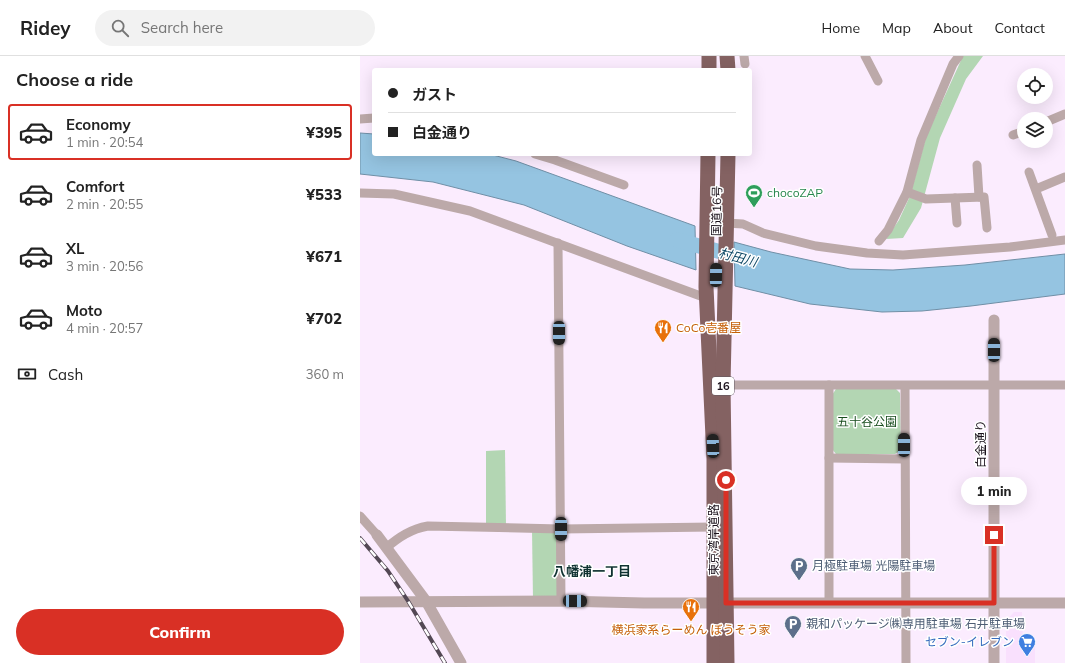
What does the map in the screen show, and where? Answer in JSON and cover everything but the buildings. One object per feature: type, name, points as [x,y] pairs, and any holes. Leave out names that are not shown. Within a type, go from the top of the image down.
[{"type":"highway","points":[[709,56],[709,68]]},
{"type":"highway","points":[[718,56],[718,68]]},
{"type":"highway","points":[[727,56],[728,68]]},
{"type":"highway","name":"東京湾岸道路","points":[[708,156],[719,226]]},
{"type":"highway","name":"国道16号","points":[[718,156],[719,226]]},
{"type":"highway","name":"東京湾岸道路","points":[[727,663],[713,527],[714,459],[710,364],[713,292],[728,156]]},
{"type":"highway","name":"東京湾岸道路","points":[[713,292],[724,385],[727,540],[714,663]]},
{"type":"street","points":[[865,56],[878,81]]},
{"type":"street","points":[[879,241],[888,230],[907,192],[921,140],[953,64],[959,56]]},
{"type":"street","points":[[1053,119],[1065,114]]},
{"type":"street","points":[[360,119],[372,118]]},
{"type":"street","points":[[1013,135],[1017,134]]},
{"type":"street","points":[[542,156],[624,185]]},
{"type":"street","points":[[977,164],[979,197]]},
{"type":"street","points":[[1030,172],[1052,235]]},
{"type":"street","points":[[1036,189],[1065,177]]},
{"type":"street","points":[[907,192],[926,199],[984,197],[987,228]]},
{"type":"street","points":[[360,193],[394,194],[470,210],[558,243],[713,292]]},
{"type":"street","points":[[954,198],[957,223]]},
{"type":"street","points":[[719,226],[743,224],[763,233],[816,246],[867,253],[903,255],[1010,247],[1065,240]]},
{"type":"street","points":[[558,243],[561,601]]},
{"type":"street","name":"白金通り","points":[[994,320],[994,663]]},
{"type":"street","points":[[724,385],[1065,385]]},
{"type":"street","points":[[829,386],[829,603]]},
{"type":"street","points":[[905,386],[904,459],[906,663]]},
{"type":"street","points":[[828,458],[904,459]]},
{"type":"street","points":[[360,516],[377,535],[426,601],[460,663]]},
{"type":"street","points":[[386,548],[411,531],[428,526],[561,529],[713,527]]},
{"type":"street","points":[[360,602],[561,601],[906,604],[1065,603]]},
{"type":"shaded area","points":[[1014,612],[1022,612],[1023,642],[1035,642],[1035,663],[1006,663],[1006,621]]},
{"type":"green space","points":[[963,56],[983,56],[966,79],[940,138],[921,208],[903,238],[886,239],[899,220],[910,196],[926,137]]},
{"type":"green space","name":"五十谷公園","points":[[836,389],[896,389],[900,393],[901,450],[895,454],[836,454],[832,449],[832,395]]},
{"type":"green space","points":[[505,450],[506,526],[486,526],[486,451]]},
{"type":"green space","points":[[532,530],[560,531],[560,600],[533,600]]},
{"type":"water","points":[[360,133],[372,134],[372,156],[497,156],[516,161],[695,226],[696,270],[627,246],[524,205],[433,182],[360,174]]},
{"type":"water","points":[[734,242],[771,252],[850,269],[893,270],[965,265],[1065,254],[1065,294],[922,311],[882,312],[810,304],[735,286]]},
{"type":"waterway","name":"村田川","points":[[677,240],[754,261]]},
{"type":"railway","points":[[360,538],[388,571],[408,601],[445,663]]},
{"type":"place","name":"chocoZAP","points":[[754,208]]},
{"type":"place","name":"CoCo壱番屋","points":[[663,343]]},
{"type":"place","name":"月極駐車場 光陽駐車場","points":[[799,581]]},
{"type":"place","name":"横浜家系らーめん ぼうそう家","points":[[691,622]]},
{"type":"place","name":"親和パッケージ㈱専用駐車場 石井駐車場","points":[[793,639]]},
{"type":"place","name":"セブン-イレブン","points":[[1027,657]]},
{"type":"district","name":"八幡浦一丁目","points":[[592,571]]},
{"type":"route","points":[[726,480],[726,603],[994,603],[994,535]]}]
